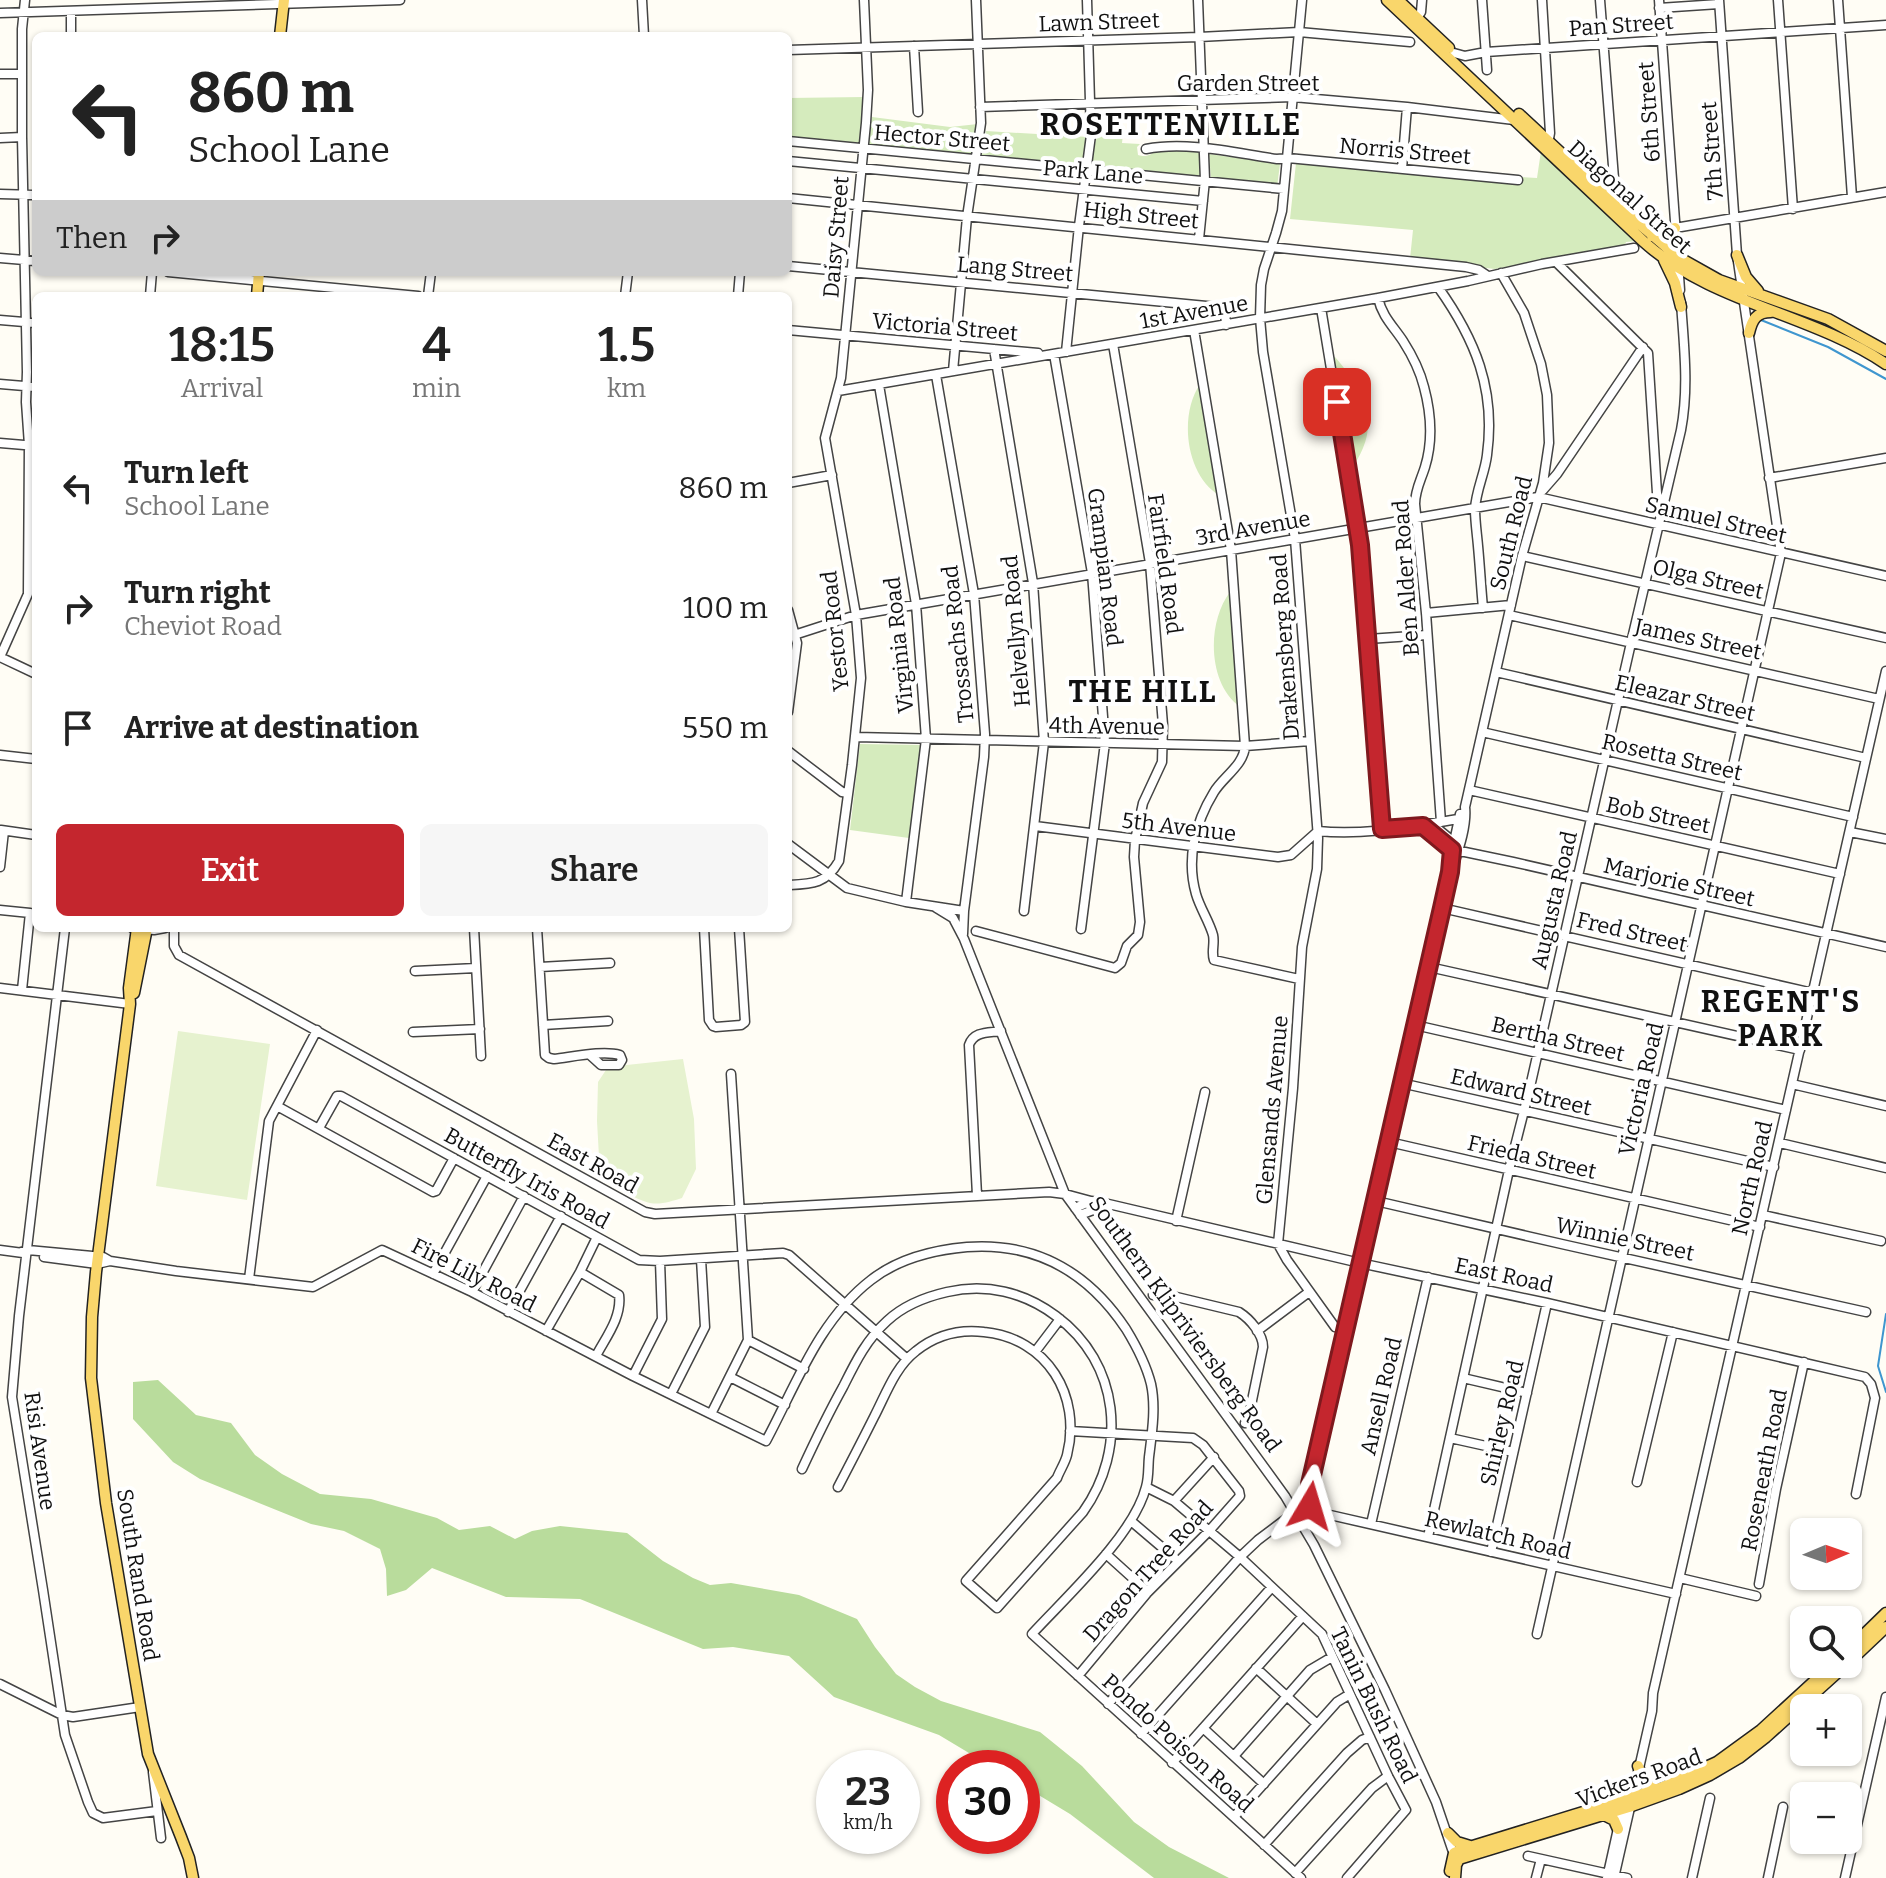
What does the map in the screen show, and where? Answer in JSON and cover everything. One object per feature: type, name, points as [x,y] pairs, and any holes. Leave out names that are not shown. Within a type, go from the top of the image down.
[{"type":"main road","name":"Diagonal Street","points":[[1387,0],[1454,53],[1661,257],[1719,280],[1777,312],[1840,337],[1886,364]]},
{"type":"main road","name":"Diagonal Street","points":[[1398,0],[1516,120],[1616,204],[1678,263]]},
{"type":"main road","points":[[280,32],[283,2]]},
{"type":"main road","points":[[1652,236],[1675,228]]},
{"type":"main road","points":[[1737,255],[1749,282],[1763,296]]},
{"type":"main road","points":[[1661,257],[1675,283],[1681,307]]},
{"type":"main road","name":"Diagonal Street","points":[[1743,293],[1763,296],[1828,319],[1886,351]]},
{"type":"main road","points":[[1749,333],[1756,316],[1763,312],[1777,312]]},
{"type":"main road","name":"South Rand Road","points":[[140,932],[113,1143],[93,1386],[106,1503],[148,1754],[181,1837],[193,1878]]},
{"type":"main road","points":[[1862,1636],[1886,1613]]},
{"type":"main road","name":"Vickers Road","points":[[1862,1649],[1886,1627]]},
{"type":"main road","name":"Vickers Road","points":[[1456,1856],[1604,1815],[1721,1760],[1761,1730],[1818,1678]]},
{"type":"main road","name":"Vickers Road","points":[[1456,1856],[1471,1846],[1679,1789],[1710,1775],[1766,1737],[1831,1678]]},
{"type":"main road","points":[[1638,1766],[1644,1784],[1658,1789]]},
{"type":"main road","points":[[1604,1815],[1614,1820],[1618,1829]]},
{"type":"main road","points":[[1448,1833],[1461,1845],[1471,1846]]},
{"type":"main road","name":"Southern Klipriviersberg Road","points":[[1452,1878],[1456,1856]]},
{"type":"street","points":[[0,443],[32,446],[26,411],[31,386],[25,322],[22,137],[25,0]]},
{"type":"street","points":[[0,13],[400,0]]},
{"type":"street","points":[[642,0],[644,32]]},
{"type":"street","name":"Daisy Street","points":[[832,475],[826,434],[838,391],[845,335],[868,90],[864,0]]},
{"type":"street","points":[[953,371],[967,217],[981,123],[976,0]]},
{"type":"street","points":[[1066,352],[1091,135],[1087,0]]},
{"type":"street","points":[[1198,0],[1205,180],[1199,239]]},
{"type":"street","name":"Drakensberg Road","points":[[1302,0],[1281,216],[1264,269],[1260,318],[1295,539],[1316,835]]},
{"type":"street","points":[[1482,0],[1487,70]]},
{"type":"street","points":[[1542,0],[1548,145]]},
{"type":"street","points":[[1600,0],[1616,204]]},
{"type":"street","points":[[1778,0],[1793,209]]},
{"type":"street","points":[[1838,0],[1852,197]]},
{"type":"street","points":[[1418,22],[1422,1]]},
{"type":"street","points":[[1659,4],[1719,2]]},
{"type":"street","name":"7th Street","points":[[1719,2],[1737,255],[1781,553]]},
{"type":"street","name":"6th Street","points":[[1659,4],[1678,263]]},
{"type":"street","points":[[71,11],[71,32]]},
{"type":"street","name":"Pan Street","points":[[1454,53],[1465,56],[1486,52],[1886,25]]},
{"type":"street","name":"Lawn Street","points":[[792,50],[1299,32],[1410,42]]},
{"type":"street","points":[[914,46],[918,112]]},
{"type":"street","points":[[0,74],[22,74]]},
{"type":"street","name":"Garden Street","points":[[980,107],[1293,97],[1516,120]]},
{"type":"street","points":[[1402,169],[1407,107]]},
{"type":"street","points":[[0,138],[22,137]]},
{"type":"street","name":"Hector Street","points":[[792,141],[1284,189]]},
{"type":"street","name":"Norris Street","points":[[1146,149],[1203,149],[1277,159],[1518,180]]},
{"type":"street","name":"Park Lane","points":[[792,161],[1203,201]]},
{"type":"street","points":[[1675,228],[1886,192]]},
{"type":"street","points":[[0,194],[32,195]]},
{"type":"street","name":"High Street","points":[[792,198],[1466,267],[1488,276]]},
{"type":"street","name":"1st Avenue","points":[[838,391],[1378,298],[1634,248]]},
{"type":"street","points":[[0,258],[32,261]]},
{"type":"street","points":[[1556,262],[1648,353],[1657,493],[1662,512]]},
{"type":"street","name":"Augusta Road","points":[[1428,1537],[1509,1170],[1686,407],[1678,263]]},
{"type":"street","name":"Lang Street","points":[[792,266],[1217,307],[1225,312],[1226,325]]},
{"type":"street","name":"South Road","points":[[1458,849],[1459,819],[1465,807],[1522,556],[1540,494],[1549,443],[1545,382],[1535,341],[1524,313],[1501,273]]},
{"type":"street","points":[[259,276],[386,292]]},
{"type":"street","points":[[1438,287],[1472,343],[1486,387],[1489,435],[1475,507],[1483,608]]},
{"type":"street","name":"Ben Alder Road","points":[[1378,298],[1383,314],[1415,362],[1429,405],[1429,451],[1415,497],[1426,613],[1432,824]]},
{"type":"street","points":[[1321,308],[1358,528],[1382,829]]},
{"type":"street","points":[[0,320],[32,323]]},
{"type":"street","name":"Victoria Street","points":[[792,330],[1053,354]]},
{"type":"street","points":[[1194,330],[1231,550],[1245,746],[1242,758],[1223,779],[1205,807],[1193,847],[1195,891],[1213,937],[1214,960],[1299,979],[1317,869],[1316,835],[1459,819]]},
{"type":"street","name":"Fairfield Road","points":[[976,931],[1116,967],[1140,930],[1135,840],[1143,803],[1162,762],[1164,745],[1150,563],[1113,344]]},
{"type":"street","points":[[1540,494],[1557,474],[1643,347]]},
{"type":"street","name":"Helvellyn Road","points":[[994,349],[1033,583],[1044,742],[1024,911]]},
{"type":"street","name":"Grampian Road","points":[[1053,354],[1092,573],[1105,743],[1081,929]]},
{"type":"street","name":"Trossachs Road","points":[[936,375],[974,594],[985,740],[964,911]]},
{"type":"street","points":[[0,384],[31,386]]},
{"type":"street","name":"Virginia Road","points":[[879,385],[916,604],[926,739],[906,902]]},
{"type":"street","points":[[1769,478],[1886,458]]},
{"type":"street","points":[[792,482],[832,475]]},
{"type":"street","name":"Yestor Road","points":[[828,875],[839,861],[861,678],[856,615],[832,475]]},
{"type":"street","name":"3rd Avenue","points":[[792,636],[856,615],[1540,494]]},
{"type":"street","name":"Samuel Street","points":[[1540,494],[1659,525],[1886,576]]},
{"type":"street","points":[[32,524],[28,594],[0,657],[32,672]]},
{"type":"street","name":"Victoria Road","points":[[1537,1634],[1781,553]]},
{"type":"street","name":"Olga Street","points":[[1522,556],[1886,638]]},
{"type":"street","points":[[1426,613],[1511,605]]},
{"type":"street","name":"James Street","points":[[1509,615],[1755,670],[1882,694]]},
{"type":"street","points":[[1368,639],[1427,635]]},
{"type":"street","points":[[792,636],[797,643],[792,681]]},
{"type":"street","name":"North Road","points":[[1611,1876],[1886,671]]},
{"type":"street","name":"Eleazar Street","points":[[1496,672],[1866,758]]},
{"type":"street","name":"Rosetta Street","points":[[1482,732],[1853,817]]},
{"type":"street","name":"4th Avenue","points":[[856,737],[1245,746],[1310,741]]},
{"type":"street","points":[[792,754],[842,792],[848,793]]},
{"type":"street","points":[[0,755],[32,759]]},
{"type":"street","name":"Bob Street","points":[[1469,790],[1840,874]]},
{"type":"street","points":[[1316,806],[1332,832]]},
{"type":"street","name":"South Road","points":[[1312,1509],[1310,1484],[1450,872],[1466,815],[1465,807]]},
{"type":"street","points":[[1432,824],[1458,849]]},
{"type":"street","name":"5th Avenue","points":[[1035,826],[1285,857],[1316,835]]},
{"type":"street","points":[[0,867],[2,830],[32,834]]},
{"type":"street","points":[[1850,832],[1886,839]]},
{"type":"street","points":[[792,847],[842,886],[852,890],[964,911]]},
{"type":"street","name":"Marjorie Street","points":[[1458,849],[1886,947]]},
{"type":"street","points":[[792,885],[820,882],[828,875]]},
{"type":"street","name":"Southern Klipriviersberg Road","points":[[935,907],[953,918],[964,939],[1065,1194],[1285,1496],[1314,1545],[1431,1790],[1456,1856]]},
{"type":"street","name":"Fred Street","points":[[1442,908],[1813,993]]},
{"type":"street","points":[[0,910],[32,913]]},
{"type":"street","name":"Southern Klipriviersberg Road","points":[[964,911],[964,939]]},
{"type":"street","points":[[22,990],[32,926]]},
{"type":"street","name":"Risi Avenue","points":[[65,932],[25,1253],[12,1397],[65,1735],[78,1776],[93,1813],[103,1818],[157,1811]]},
{"type":"street","name":"East Road","points":[[174,932],[173,942],[179,955],[645,1212],[740,1210],[977,1195],[1065,1194],[1093,1206],[1110,1206],[1804,1362],[1865,1377],[1870,1381],[1875,1398],[1856,1494]]},
{"type":"street","points":[[474,932],[481,1056]]},
{"type":"street","points":[[537,932],[544,1050],[549,1058],[590,1055]]},
{"type":"street","points":[[704,932],[709,1020],[716,1027],[745,1022],[739,932]]},
{"type":"street","points":[[540,967],[610,963]]},
{"type":"street","points":[[1429,967],[1800,1050]]},
{"type":"street","points":[[415,971],[476,968]]},
{"type":"street","name":"Glensands Avenue","points":[[1278,1244],[1293,1088],[1299,979]]},
{"type":"street","points":[[0,988],[130,1003]]},
{"type":"street","points":[[543,1025],[608,1021]]},
{"type":"street","name":"Bertha Street","points":[[1415,1025],[1786,1110]]},
{"type":"street","points":[[413,1032],[480,1029]]},
{"type":"street","points":[[249,1279],[269,1121],[317,1030]]},
{"type":"street","points":[[977,1195],[969,1045],[977,1035],[1001,1031]]},
{"type":"street","points":[[711,1414],[748,1340],[731,1074]]},
{"type":"street","name":"Edward Street","points":[[1401,1083],[1774,1167]]},
{"type":"street","points":[[1792,1084],[1886,1106]]},
{"type":"street","points":[[1176,1221],[1205,1092]]},
{"type":"street","name":"Butterfly Iris Road","points":[[319,1128],[337,1096],[341,1096],[639,1260],[789,1255],[907,1359]]},
{"type":"street","points":[[277,1106],[433,1192],[454,1158]]},
{"type":"street","name":"Frieda Street","points":[[1389,1142],[1760,1227]]},
{"type":"street","points":[[1780,1143],[1886,1168]]},
{"type":"street","points":[[433,1274],[487,1176]]},
{"type":"street","points":[[472,1292],[524,1196]]},
{"type":"street","name":"Winnie Street","points":[[1376,1201],[1866,1312]]},
{"type":"street","points":[[1077,1211],[1093,1206],[1091,1230]]},
{"type":"street","points":[[1763,1215],[1881,1241]]},
{"type":"street","points":[[508,1312],[561,1216]]},
{"type":"street","points":[[546,1331],[597,1237]]},
{"type":"street","points":[[1278,1244],[1335,1327]]},
{"type":"street","points":[[730,1377],[785,1405],[821,1334],[844,1303],[874,1278],[904,1260],[942,1249],[990,1246],[1015,1250],[1059,1265],[1077,1275],[1110,1306],[1140,1351],[1152,1387],[1153,1435],[1146,1487],[1131,1521],[1106,1554],[1148,1592]]},
{"type":"street","name":"Fire Lily Road","points":[[0,1250],[313,1287],[382,1250],[472,1292],[766,1441],[785,1405]]},
{"type":"street","points":[[671,1394],[705,1327],[701,1259]]},
{"type":"street","points":[[633,1376],[662,1319],[660,1261]]},
{"type":"street","points":[[580,1272],[620,1298],[620,1310],[596,1356]]},
{"type":"street","name":"Ansell Road","points":[[1371,1524],[1428,1277]]},
{"type":"street","points":[[802,1469],[864,1346],[890,1318],[933,1295],[979,1288],[1003,1291],[1038,1303],[1071,1327],[1092,1353],[1106,1382],[1111,1412],[1109,1454],[1104,1476],[1094,1497],[997,1608],[966,1581],[1057,1478],[1066,1458],[1070,1431],[1069,1406],[1058,1375],[1035,1352],[999,1333],[974,1331],[954,1332],[935,1338],[914,1352],[898,1370],[838,1487]]},
{"type":"street","points":[[1257,1331],[1309,1292]]},
{"type":"street","points":[[1153,1295],[1160,1293],[1235,1311],[1245,1316],[1257,1331],[1263,1347],[1245,1423]]},
{"type":"street","name":"Shirley Road","points":[[1491,1552],[1547,1303]]},
{"type":"street","points":[[1035,1352],[1060,1319]]},
{"type":"street","points":[[1637,1482],[1673,1332]]},
{"type":"street","points":[[748,1340],[804,1369]]},
{"type":"street","name":"Roseneath Road","points":[[1759,1584],[1804,1362]]},
{"type":"street","points":[[1463,1378],[1527,1393]]},
{"type":"street","name":"Dragon Tree Road","points":[[1070,1431],[1193,1438],[1214,1457],[1240,1496],[1148,1592],[1078,1676]]},
{"type":"street","points":[[1450,1438],[1513,1452]]},
{"type":"street","points":[[1174,1501],[1214,1457]]},
{"type":"street","name":"Tanin Bush Road","points":[[1146,1487],[1174,1501],[1240,1557],[1322,1634],[1406,1810],[1347,1878]]},
{"type":"street","name":"Rewlatch Road","points":[[1312,1509],[1676,1594]]},
{"type":"street","points":[[1108,1704],[1240,1557],[1295,1512]]},
{"type":"street","points":[[1131,1521],[1178,1561]]},
{"type":"street","name":"Pondo Poison Road","points":[[1106,1554],[1032,1634],[1298,1875]]},
{"type":"street","points":[[1680,1578],[1756,1596]]},
{"type":"street","points":[[1141,1734],[1272,1587]]},
{"type":"street","points":[[1172,1763],[1303,1616]]},
{"type":"street","points":[[1234,1756],[1310,1670],[1332,1657]]},
{"type":"street","points":[[1256,1668],[1317,1724]]},
{"type":"street","points":[[1,1684],[62,1715],[80,1717],[140,1707]]},
{"type":"street","name":"North Road","points":[[1611,1876],[1618,1829],[1638,1766],[1652,1711],[1653,1693]]},
{"type":"street","points":[[1234,1817],[1337,1702],[1350,1694]]},
{"type":"street","points":[[1845,1878],[1883,1723],[1886,1697]]},
{"type":"street","points":[[1203,1728],[1264,1784]]},
{"type":"street","points":[[1264,1845],[1347,1753],[1370,1737]]},
{"type":"street","name":"South Rand Road","points":[[153,1769],[161,1838]]},
{"type":"street","points":[[1298,1875],[1372,1788],[1388,1776]]},
{"type":"street","points":[[1692,1878],[1710,1798]]},
{"type":"street","points":[[1768,1878],[1783,1807]]},
{"type":"street","points":[[1528,1856],[1627,1878]]},
{"type":"street","points":[[1536,1878],[1541,1859]]},
{"type":"green space","points":[[864,97],[860,146],[792,138],[792,98]]},
{"type":"green space","points":[[872,117],[950,127],[978,124],[973,157],[867,146]]},
{"type":"green space","points":[[986,131],[1088,137],[1082,167],[980,157]]},
{"type":"green space","points":[[1123,134],[1122,143],[1140,144],[1137,147],[1141,156],[1168,149],[1200,152],[1202,179],[1090,168],[1097,135]]},
{"type":"green space","points":[[1541,151],[1637,241],[1626,242],[1624,247],[1495,269],[1410,259],[1413,230],[1290,219],[1296,163],[1518,184],[1520,177],[1537,178]]},
{"type":"green space","points":[[1209,154],[1280,164],[1277,187],[1211,179]]},
{"type":"green space","points":[[1335,357],[1357,387],[1368,423],[1363,448],[1350,470],[1332,358]]},
{"type":"green space","points":[[1200,384],[1220,496],[1199,474],[1189,444],[1189,412]]},
{"type":"green space","points":[[1230,592],[1240,707],[1221,683],[1214,652],[1217,619]]},
{"type":"green space","points":[[860,744],[921,745],[909,838],[850,830]]},
{"type":"green space","points":[[178,1031],[270,1044],[247,1200],[156,1186]]},
{"type":"green space","points":[[683,1059],[694,1119],[696,1169],[682,1198],[650,1203],[600,1175],[598,1082],[608,1067]]},
{"type":"green space","points":[[158,1380],[196,1415],[231,1423],[255,1455],[282,1474],[320,1494],[371,1499],[437,1518],[459,1530],[490,1526],[515,1539],[532,1531],[560,1526],[627,1533],[663,1561],[710,1585],[731,1583],[799,1595],[857,1619],[896,1674],[941,1701],[1040,1732],[1082,1766],[1134,1822],[1169,1847],[1229,1878],[1154,1878],[1070,1814],[1040,1796],[1040,1750],[964,1750],[939,1735],[834,1697],[789,1656],[733,1647],[703,1649],[580,1599],[506,1597],[432,1568],[406,1590],[387,1596],[386,1569],[380,1549],[344,1531],[311,1524],[200,1479],[173,1462],[133,1419],[133,1382]]},
{"type":"waterway","points":[[1761,320],[1828,347],[1886,379]]},
{"type":"waterway","points":[[1886,1314],[1878,1366],[1886,1392]]},
{"type":"district","name":"ROSETTENVILLE","points":[[1171,125]]},
{"type":"district","name":"THE HILL","points":[[1143,692]]},
{"type":"district","name":"REGENT'S PARK","points":[[1781,1019]]},
{"type":"route","points":[[1310,1506],[1310,1484],[1442,908],[1452,850],[1423,826],[1382,829],[1360,545],[1337,402]]}]
